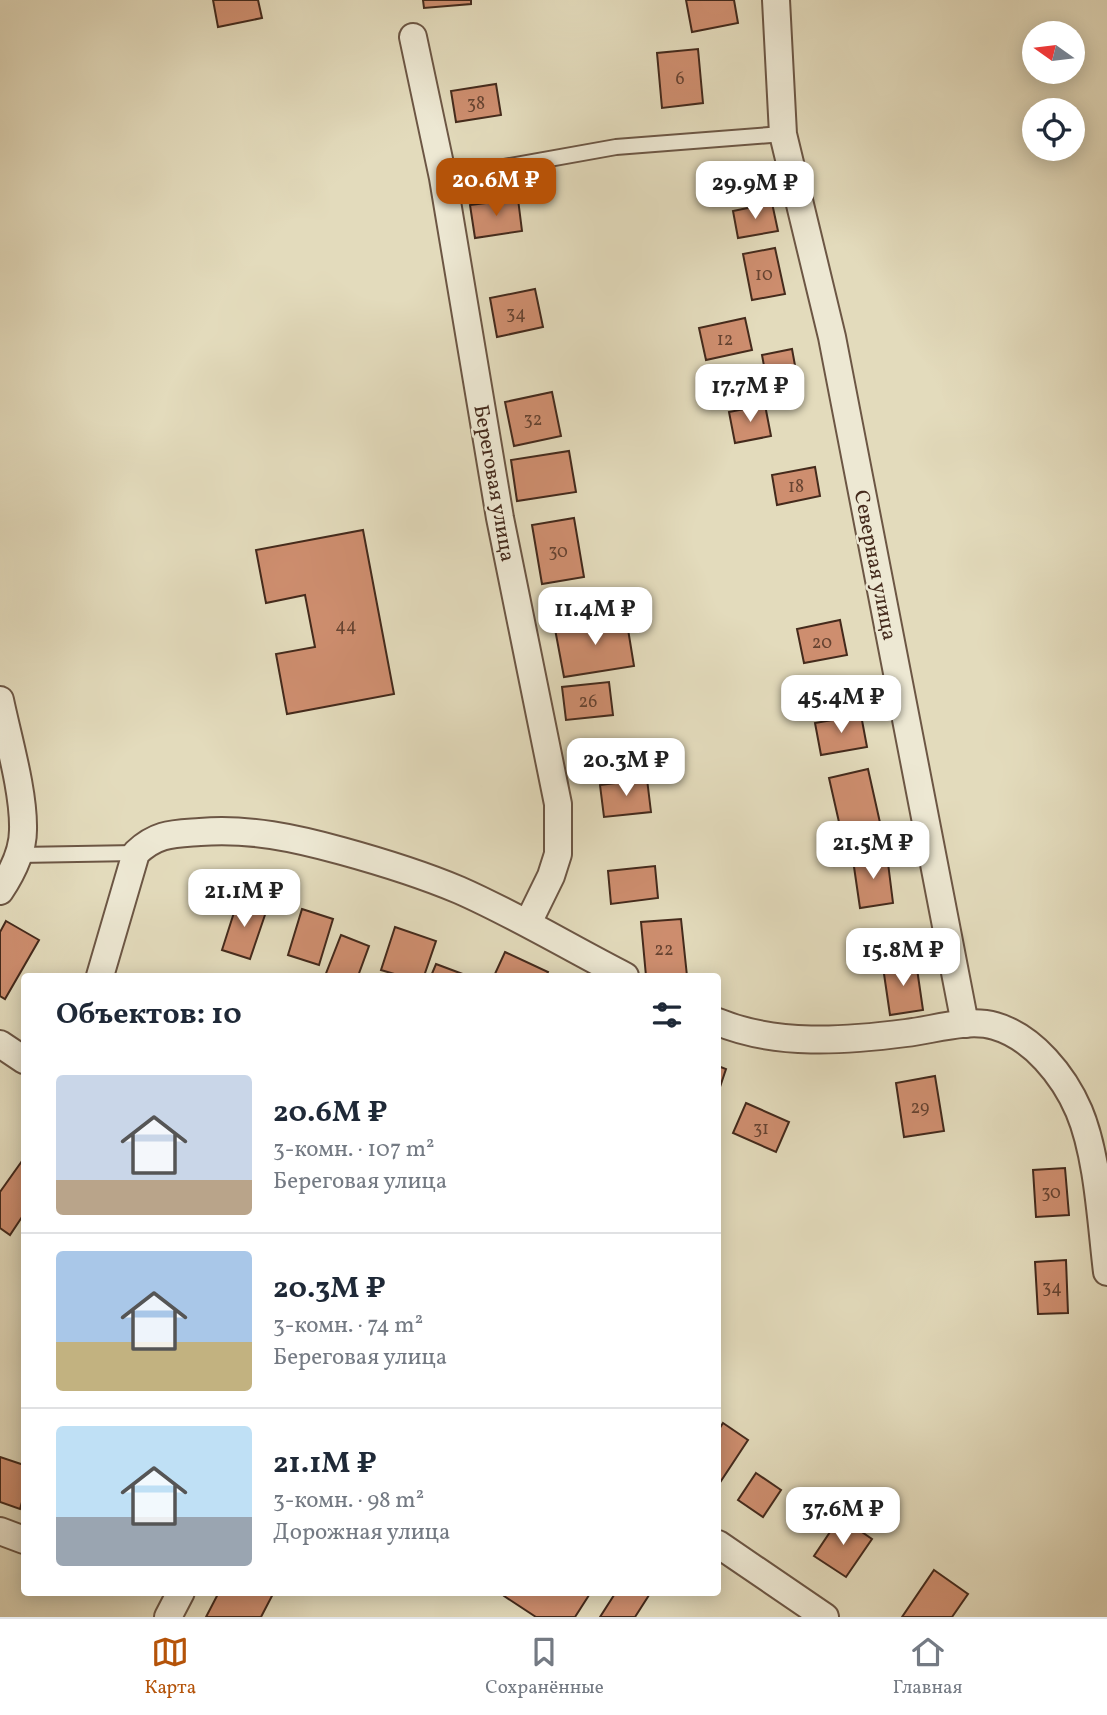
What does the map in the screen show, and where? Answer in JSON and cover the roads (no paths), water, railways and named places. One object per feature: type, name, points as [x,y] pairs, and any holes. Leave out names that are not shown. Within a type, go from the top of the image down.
[{"type":"street","name":"Северная улица","points":[[776,0],[783,134],[832,337],[965,1024]]},
{"type":"street","name":"Береговая улица","points":[[412,37],[443,178],[500,518],[558,804],[558,854],[551,876],[528,923]]},
{"type":"street","points":[[0,700],[24,832],[19,855],[0,891]]},
{"type":"street","points":[[101,973],[136,853],[148,841],[163,835],[219,830],[254,832],[312,843],[396,866],[457,890],[528,923],[620,973]]},
{"type":"street","points":[[721,1023],[764,1035],[845,1040],[965,1024],[995,1026],[1020,1038],[1042,1056],[1063,1082],[1079,1111],[1088,1142],[1107,1272]]},
{"type":"street","points":[[0,1045],[21,1058]]},
{"type":"street","points":[[0,1531],[21,1539]]},
{"type":"street","points":[[721,1546],[825,1617]]},
{"type":"lane","points":[[443,178],[616,147],[783,134]]},
{"type":"lane","points":[[19,855],[136,853]]}]
